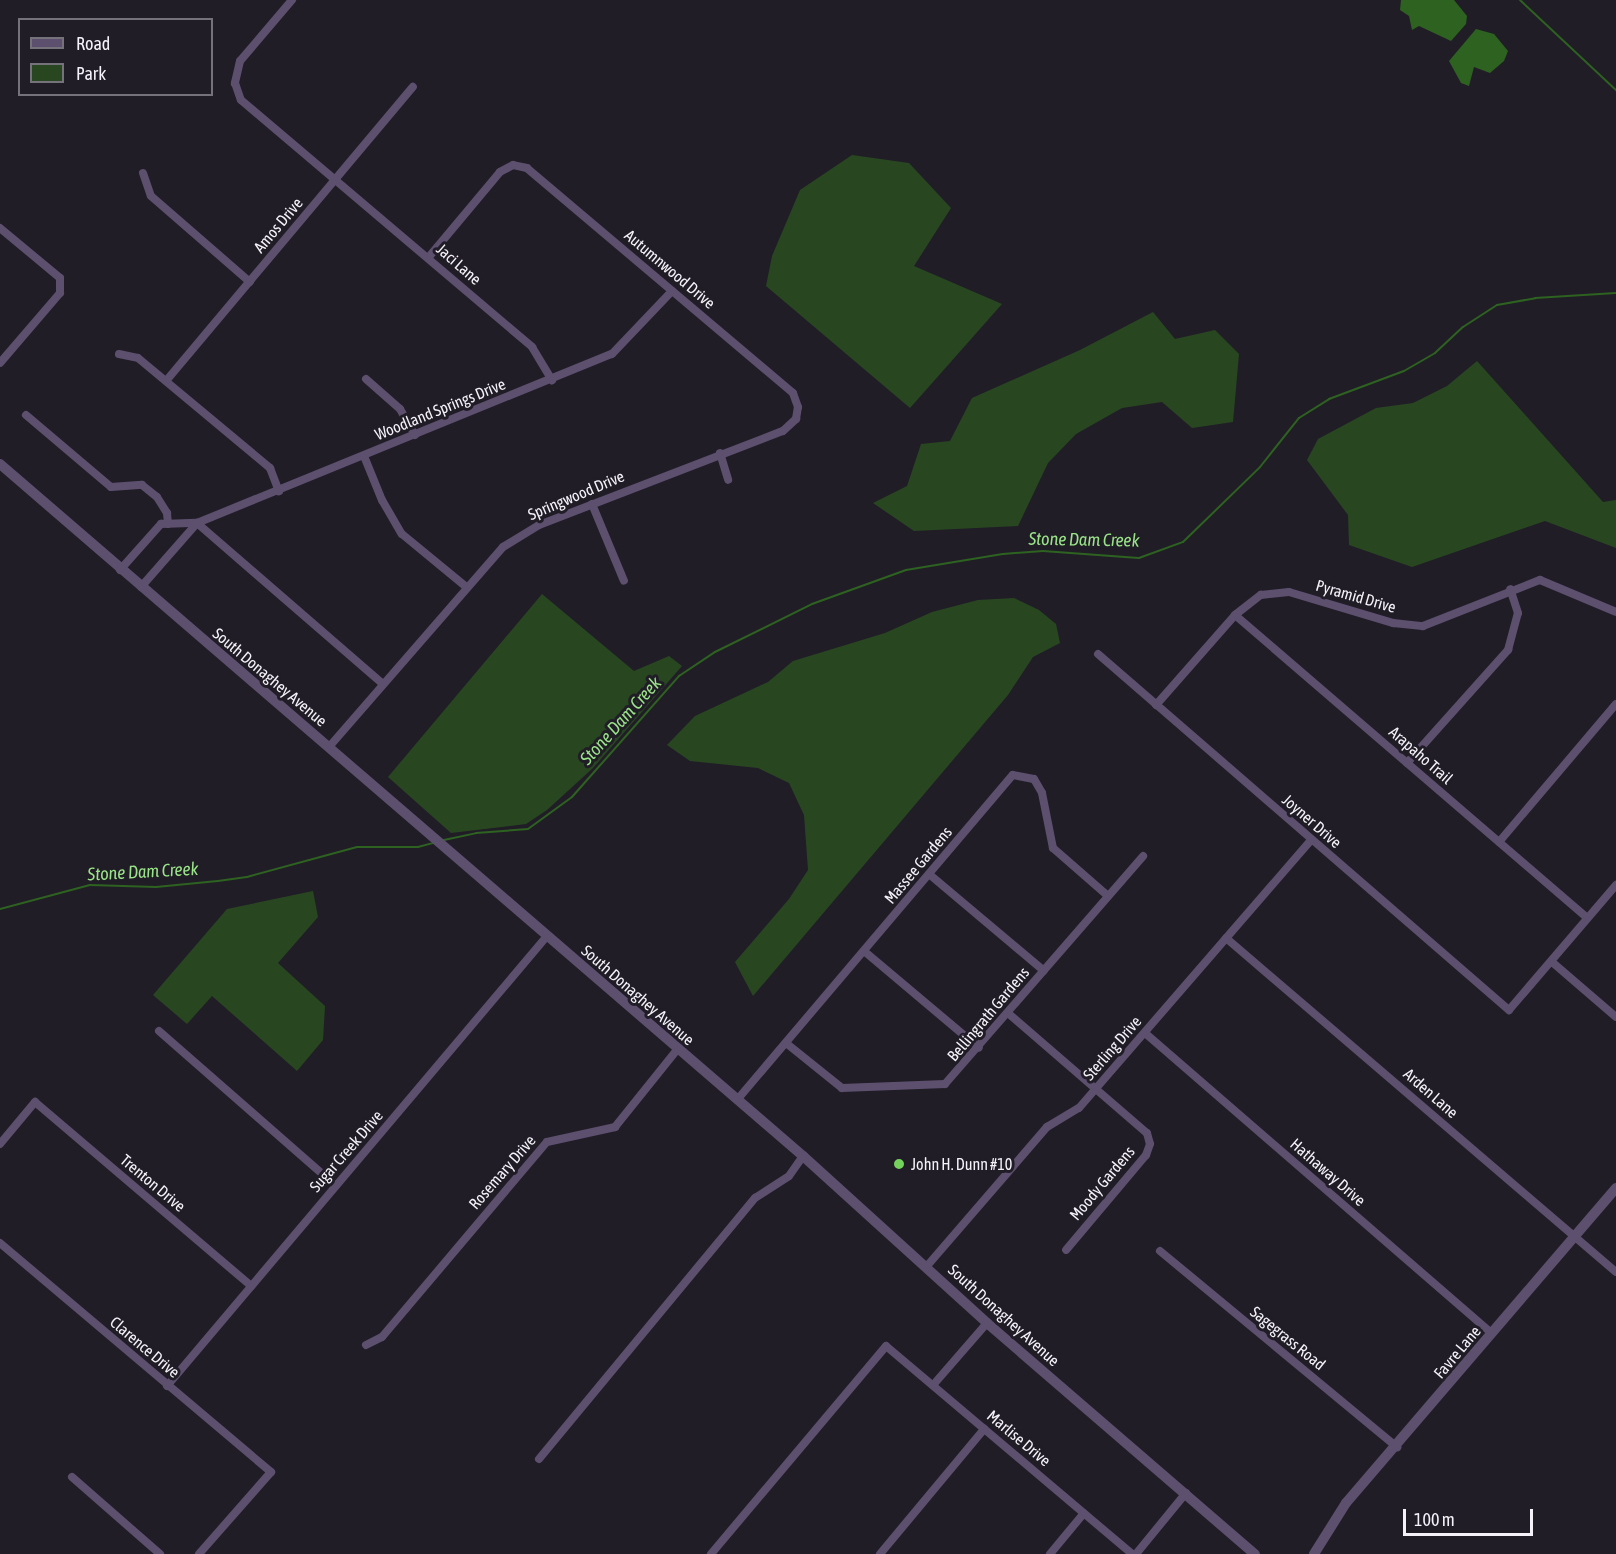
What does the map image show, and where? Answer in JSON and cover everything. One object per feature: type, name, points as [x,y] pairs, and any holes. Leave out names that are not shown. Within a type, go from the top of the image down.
[{"type":"street","name":"Jaci Lane","points":[[292,0],[240,61],[236,84],[241,100],[532,346],[552,380]]},
{"type":"street","name":"Amos Drive","points":[[166,381],[413,87]]},
{"type":"street","name":"Autumnwood Drive","points":[[429,258],[500,172],[513,165],[527,168],[793,393],[798,407]]},
{"type":"street","points":[[143,173],[151,196],[250,282]]},
{"type":"street","points":[[0,228],[60,278],[60,293],[0,363]]},
{"type":"street","name":"Woodland Springs Drive","points":[[168,524],[197,523],[612,354],[672,291]]},
{"type":"street","points":[[118,354],[138,358],[270,468],[279,491]]},
{"type":"street","points":[[366,379],[400,409],[415,435]]},
{"type":"street","name":"Springwood Drive","points":[[330,747],[465,586],[503,547],[539,525],[720,453],[783,431],[796,419],[798,407]]},
{"type":"street","points":[[26,415],[111,487],[142,485],[157,497],[167,513],[168,524],[161,524],[120,570]]},
{"type":"street","points":[[720,453],[728,480]]},
{"type":"street","points":[[364,456],[382,500],[402,534],[465,586]]},
{"type":"street","name":"South Donaghey Avenue","points":[[0,464],[120,570],[330,747],[453,857],[803,1156],[927,1266],[987,1323],[1256,1553]]},
{"type":"street","points":[[592,504],[624,580]]},
{"type":"street","name":"Woodland Springs Drive","points":[[141,587],[197,523]]},
{"type":"street","points":[[197,523],[383,684]]},
{"type":"street","name":"Pyramid Drive","points":[[1156,705],[1234,615],[1261,595],[1289,592],[1393,623],[1424,626],[1509,589],[1540,580],[1616,612]]},
{"type":"street","points":[[1407,763],[1508,650],[1518,613],[1509,589]]},
{"type":"street","name":"Arapaho Trail","points":[[1234,615],[1587,918]]},
{"type":"street","name":"Joyner Drive","points":[[1098,654],[1509,1010],[1552,962]]},
{"type":"street","points":[[1498,842],[1616,704]]},
{"type":"street","name":"Massee Gardens","points":[[736,1100],[1013,776],[1034,779],[1042,793],[1053,848],[1108,896]]},
{"type":"street","name":"Sterling Drive","points":[[927,1266],[1047,1127],[1079,1108],[1311,840]]},
{"type":"street","name":"Bellingrath Gardens","points":[[786,1042],[842,1088],[945,1084],[1009,1014],[1143,856]]},
{"type":"street","points":[[929,874],[1044,972]]},
{"type":"street","points":[[1616,885],[1552,962],[1616,1017]]},
{"type":"street","name":"Sugar Creek Drive","points":[[167,1386],[547,936]]},
{"type":"street","name":"Arden Lane","points":[[1226,938],[1616,1272]]},
{"type":"street","points":[[864,951],[979,1048]]},
{"type":"street","name":"Moody Gardens","points":[[1009,1014],[1147,1132],[1150,1143],[1146,1155],[1066,1250]]},
{"type":"street","points":[[159,1031],[336,1186]]},
{"type":"street","name":"Hathaway Drive","points":[[1145,1033],[1492,1334]]},
{"type":"street","name":"Rosemary Drive","points":[[366,1345],[381,1337],[547,1142],[615,1126],[678,1050]]},
{"type":"street","name":"Trenton Drive","points":[[0,1144],[35,1102],[251,1286]]},
{"type":"street","points":[[539,1459],[755,1198],[789,1176],[803,1156]]},
{"type":"street","name":"Favre Lane","points":[[1314,1554],[1326,1539],[1346,1503],[1397,1447],[1616,1188]]},
{"type":"street","name":"Clarence Drive","points":[[0,1243],[271,1472],[199,1554]]},
{"type":"street","name":"Sagegrass Road","points":[[1160,1251],[1397,1447]]},
{"type":"street","points":[[934,1384],[987,1323]]},
{"type":"street","name":"Marlise Drive","points":[[711,1554],[886,1346],[1134,1554]]},
{"type":"street","points":[[880,1554],[984,1429]]},
{"type":"street","points":[[72,1477],[159,1554]]},
{"type":"street","points":[[1134,1554],[1185,1492]]},
{"type":"street","points":[[1050,1554],[1084,1513]]},
{"type":"street","points":[[1326,1539],[1328,1554]]},
{"type":"green space","points":[[852,155],[909,163],[951,208],[914,266],[1002,304],[910,408],[766,286],[772,256],[800,190]]},
{"type":"green space","points":[[1153,312],[1175,339],[1215,330],[1239,354],[1233,422],[1192,428],[1162,402],[1122,408],[1076,434],[1048,463],[1018,526],[914,531],[873,503],[907,486],[921,444],[950,441],[972,398],[1080,350]]},
{"type":"green space","points":[[1477,361],[1603,502],[1616,500],[1616,548],[1545,521],[1412,567],[1349,545],[1348,515],[1307,460],[1318,439],[1376,408],[1413,403],[1447,386]]},
{"type":"green space","points":[[542,594],[634,671],[669,656],[682,666],[593,768],[547,810],[526,824],[451,833],[388,777]]},
{"type":"green space","points":[[1014,598],[1039,610],[1056,624],[1060,643],[1033,657],[1008,695],[753,996],[735,962],[789,899],[808,870],[804,815],[789,783],[758,768],[690,761],[667,745],[695,716],[768,682],[793,661],[885,633],[932,612],[978,600]]},
{"type":"green space","points":[[313,891],[318,917],[278,963],[325,1006],[323,1040],[297,1071],[212,996],[187,1024],[153,995],[227,909]]},
{"type":"shaded area","points":[[1401,0],[1454,0],[1467,16],[1466,24],[1451,41],[1419,26],[1412,30],[1409,16],[1400,10]]},
{"type":"shaded area","points":[[1476,29],[1494,34],[1508,51],[1504,61],[1490,73],[1474,67],[1469,86],[1461,83],[1449,61]]},
{"type":"waterway","points":[[1520,0],[1616,90]]},
{"type":"waterway","name":"Stone Dam Creek","points":[[444,840],[476,833],[528,829],[572,797],[679,676],[715,652],[812,604],[906,570],[1003,554],[1043,551],[1139,558],[1183,542],[1260,467],[1299,418],[1329,399],[1404,371],[1435,353],[1463,327],[1497,305],[1535,298],[1616,293]]},
{"type":"waterway","name":"Stone Dam Creek","points":[[0,909],[90,885],[156,887],[218,881],[247,877],[357,847],[418,847],[433,843]]},
{"type":"place","name":"John H. Dunn #10","points":[[899,1164]]}]
